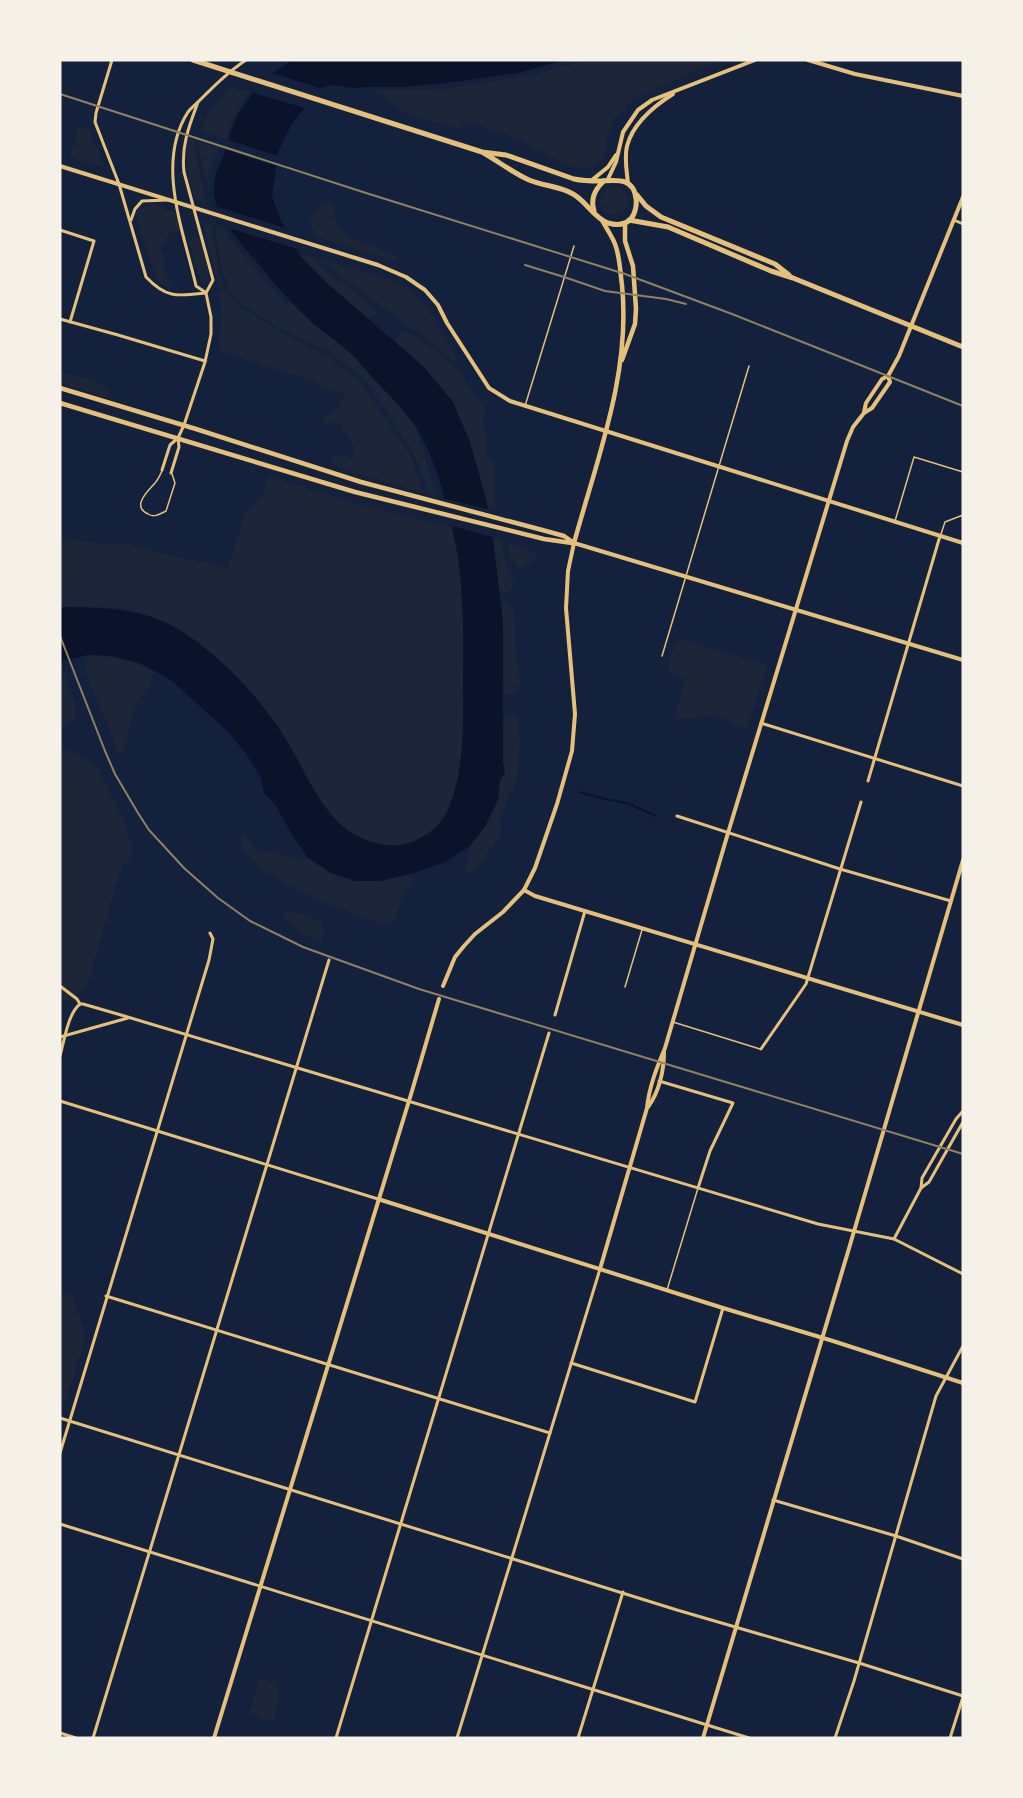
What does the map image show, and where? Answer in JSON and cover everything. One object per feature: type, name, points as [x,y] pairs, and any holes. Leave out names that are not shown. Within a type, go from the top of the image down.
[{"type":"main road","points":[[193,60],[482,152],[506,155],[566,177],[592,181],[621,180],[628,184],[646,206],[661,217],[775,264],[793,278]]},
{"type":"main road","points":[[482,152],[519,175],[573,194],[602,220],[615,243],[619,260],[625,309],[620,366]]},
{"type":"main road","points":[[594,212],[592,197],[606,180]]},
{"type":"main road","points":[[574,543],[605,431],[620,366],[635,324],[633,266],[625,241],[627,222],[637,203],[635,193]]},
{"type":"main road","points":[[602,220],[618,225],[627,222],[668,227],[771,271],[963,347]]},
{"type":"main road","points":[[60,388],[361,482],[564,536],[574,543]]},
{"type":"main road","points":[[60,403],[356,492],[544,539],[574,543]]},
{"type":"street","points":[[112,60],[95,122],[119,184],[146,277],[156,287],[175,296],[206,293]]},
{"type":"street","points":[[206,293],[196,286],[174,192],[173,156],[182,124],[190,110],[213,86],[246,60]]},
{"type":"street","points":[[606,180],[616,162],[623,132],[638,110],[652,100],[755,60]]},
{"type":"street","points":[[808,60],[855,74],[963,96]]},
{"type":"street","points":[[628,184],[626,147],[633,130],[657,105],[678,90]]},
{"type":"street","points":[[162,470],[170,445],[178,438],[184,425],[206,362],[211,334],[211,317],[206,293],[213,280],[183,162],[185,138],[198,102]]},
{"type":"street","points":[[592,181],[608,167],[619,149]]},
{"type":"street","points":[[60,166],[402,274],[425,290],[438,304],[447,323],[489,388],[510,401],[963,543]]},
{"type":"street","points":[[864,413],[866,403],[882,379],[888,376],[911,326],[963,197]]},
{"type":"street","points":[[130,223],[135,209],[144,201],[169,200]]},
{"type":"street","points":[[954,220],[963,224]]},
{"type":"street","points":[[60,230],[94,241],[70,322]]},
{"type":"street","points":[[60,320],[118,334],[206,362]]},
{"type":"street","points":[[457,1738],[600,1269],[651,1088],[847,441],[853,427],[864,413],[872,408],[890,382],[888,376]]},
{"type":"street","points":[[171,473],[179,447],[178,438]]},
{"type":"street","points":[[868,781],[940,536]]},
{"type":"street","points":[[443,986],[455,957],[464,946],[524,890],[545,842],[572,751],[575,714],[566,608],[568,571],[574,543],[963,660]]},
{"type":"street","points":[[761,723],[963,786]]},
{"type":"street","points":[[761,1049],[808,978],[861,802]]},
{"type":"street","points":[[677,816],[840,869],[951,901]]},
{"type":"street","points":[[703,1738],[963,860]]},
{"type":"street","points":[[524,890],[535,896],[642,929],[963,1025]]},
{"type":"street","points":[[555,1015],[585,911]]},
{"type":"street","points":[[60,1453],[208,960],[213,939],[210,933]]},
{"type":"street","points":[[93,1738],[329,960]]},
{"type":"street","points":[[60,986],[80,1004]]},
{"type":"street","points":[[214,1738],[439,999]]},
{"type":"street","points":[[60,1056],[75,1007],[83,1004],[818,1224],[894,1239],[963,1274]]},
{"type":"street","points":[[60,1037],[130,1018]]},
{"type":"street","points":[[336,1738],[549,1033]]},
{"type":"street","points":[[647,1108],[654,1099],[664,1063],[664,1048]]},
{"type":"street","points":[[659,1081],[733,1103],[710,1151],[698,1188]]},
{"type":"street","points":[[60,1101],[822,1337],[963,1383]]},
{"type":"street","points":[[894,1239],[921,1188],[922,1178],[963,1111]]},
{"type":"street","points":[[921,1188],[929,1182],[963,1122]]},
{"type":"street","points":[[106,1296],[550,1433]]},
{"type":"street","points":[[571,1363],[695,1402],[723,1308]]},
{"type":"street","points":[[835,1738],[936,1396],[963,1346]]},
{"type":"street","points":[[60,1418],[736,1628],[963,1696],[950,1738]]},
{"type":"street","points":[[773,1500],[896,1536],[963,1559]]},
{"type":"street","points":[[60,1524],[749,1738]]},
{"type":"street","points":[[578,1738],[623,1592]]},
{"type":"street","points":[[60,1733],[76,1738]]},
{"type":"lane","points":[[525,406],[574,246]]},
{"type":"lane","points":[[662,656],[749,366]]},
{"type":"lane","points":[[894,522],[914,457],[963,472]]},
{"type":"lane","points":[[162,470],[157,482],[143,496],[142,509],[147,514],[154,516],[166,511],[175,483],[171,473]]},
{"type":"lane","points":[[940,536],[945,522],[963,515]]},
{"type":"lane","points":[[625,987],[642,929]]},
{"type":"lane","points":[[672,1022],[761,1049]]},
{"type":"lane","points":[[667,1290],[698,1188]]},
{"type":"shaded area","points":[[292,60],[565,60],[518,73],[446,83],[338,90],[310,101],[291,125],[278,152],[272,197],[280,218],[301,257],[329,285],[424,367],[453,402],[470,442],[487,502],[495,554],[503,623],[503,763],[505,773],[500,780],[498,799],[486,825],[470,846],[445,862],[380,881],[355,881],[331,873],[308,858],[275,804],[264,793],[261,778],[247,755],[228,732],[171,680],[142,664],[112,656],[89,655],[60,661],[60,609],[65,607],[137,613],[164,622],[178,629],[208,651],[253,694],[287,741],[330,814],[351,832],[376,843],[401,845],[415,841],[429,833],[445,816],[448,809],[461,760],[463,618],[457,551],[446,504],[430,454],[406,413],[351,354],[299,310],[233,234],[214,197],[215,177],[233,127],[246,101],[260,85]]},
{"type":"shaded area","points":[[586,60],[721,60],[633,99],[613,121],[607,138],[606,150],[600,162],[591,168],[578,168],[552,158],[519,139],[466,122],[459,129],[404,113],[392,102],[371,90],[442,89],[529,76]]},
{"type":"shaded area","points":[[231,87],[249,92],[233,118],[226,139],[201,130],[213,107]]},
{"type":"shaded area","points":[[78,128],[89,129],[104,167],[70,158]]},
{"type":"shaded area","points":[[188,138],[195,140],[195,151],[206,203],[194,199],[187,169]]},
{"type":"shaded area","points":[[199,142],[219,148],[206,181],[199,148]]},
{"type":"shaded area","points":[[614,187],[624,191],[628,201],[624,211],[614,215],[604,211],[600,201],[604,191]]},
{"type":"shaded area","points":[[323,202],[334,207],[335,220],[347,236],[397,255],[396,261],[320,238],[314,233],[310,220]]},
{"type":"shaded area","points":[[151,204],[175,212],[180,230],[168,235],[165,244],[160,246],[168,280],[172,280],[174,287],[164,285],[156,278],[136,216],[138,208],[143,209],[146,205]]},
{"type":"shaded area","points":[[202,221],[211,224],[219,271],[224,286],[219,287]]},
{"type":"shaded area","points":[[215,225],[224,228],[230,239],[287,306],[289,300],[316,326],[350,352],[394,399],[416,428],[437,496],[431,494],[427,489],[412,450],[394,424],[396,423],[364,379],[325,348],[324,350],[287,332],[258,315],[229,289],[220,258]]},
{"type":"shaded area","points":[[195,237],[201,242],[207,263],[208,273],[205,284],[201,282],[189,243]]},
{"type":"shaded area","points":[[307,255],[377,311],[375,315],[368,318],[329,285],[301,257]]},
{"type":"shaded area","points":[[321,259],[376,275],[414,294],[433,316],[457,360],[454,362],[424,336],[382,307]]},
{"type":"shaded area","points":[[226,290],[237,305],[328,357],[358,379],[410,455],[424,493],[331,464],[334,453],[352,458],[355,449],[339,422],[323,423],[325,416],[339,408],[344,394],[320,386],[317,382],[220,351],[221,347],[218,344],[222,320],[219,292]]},
{"type":"shaded area","points":[[404,331],[419,338],[454,367],[484,405],[483,422],[487,440],[487,455],[493,462],[495,473],[497,510],[488,508],[470,442],[453,402],[424,367],[395,342],[398,335]]},
{"type":"shaded area","points":[[60,372],[98,383],[109,392],[112,399],[60,383]]},
{"type":"shaded area","points":[[268,476],[356,503],[451,527],[459,567],[463,608],[462,751],[457,782],[448,811],[433,830],[417,840],[396,845],[374,843],[354,834],[342,825],[323,803],[286,739],[256,698],[217,658],[172,626],[148,615],[124,609],[65,607],[60,609],[60,538],[104,544],[130,544],[167,555],[215,564],[227,571],[246,511],[263,495]]},
{"type":"shaded area","points":[[492,537],[503,540],[503,556],[514,581],[511,591],[506,594],[499,591]]},
{"type":"shaded area","points":[[508,543],[540,555],[519,570],[509,553]]},
{"type":"shaded area","points":[[506,602],[514,610],[515,645],[520,682],[513,694],[504,694],[501,603]]},
{"type":"shaded area","points":[[680,640],[767,665],[748,726],[745,728],[717,717],[674,719],[685,679],[669,674],[669,665],[672,651]]},
{"type":"shaded area","points":[[89,655],[122,659],[154,671],[150,686],[138,700],[132,715],[123,753],[119,753],[88,679],[85,668]]},
{"type":"shaded area","points":[[60,669],[67,676],[76,715],[75,721],[60,730]]},
{"type":"shaded area","points":[[508,715],[518,717],[520,742],[517,780],[500,817],[501,835],[473,872],[469,874],[465,867],[471,855],[470,846],[486,825],[498,799],[500,780],[505,768],[503,763],[504,717]]},
{"type":"shaded area","points":[[60,746],[95,764],[125,824],[134,854],[121,868],[87,987],[67,1002],[60,998]]},
{"type":"shaded area","points":[[245,833],[259,853],[274,851],[296,860],[308,858],[330,873],[380,881],[406,875],[413,878],[411,885],[401,900],[396,917],[389,923],[375,922],[321,901],[279,880],[261,868],[248,855],[241,843],[241,834]]},
{"type":"shaded area","points":[[284,912],[302,915],[318,922],[326,930],[321,941],[295,928],[282,917]]},
{"type":"shaded area","points":[[60,1291],[67,1294],[76,1304],[86,1337],[60,1418]]},
{"type":"shaded area","points":[[260,1678],[276,1683],[275,1687],[280,1689],[277,1698],[280,1699],[273,1721],[268,1722],[249,1713]]},
{"type":"pier","points":[[270,72],[319,88],[334,85],[365,90],[339,92],[312,104],[308,109],[251,92]]},
{"type":"pier","points":[[226,139],[280,157],[279,167],[223,149]]},
{"type":"pier","points":[[214,206],[289,229],[301,250],[225,227]]},
{"type":"pier","points":[[441,498],[491,510],[496,538],[448,525]]},
{"type":"waterway","points":[[579,792],[627,803],[656,816]]},
{"type":"railway","points":[[60,94],[625,274],[963,406]]},
{"type":"railway","points":[[525,265],[605,291],[686,304]]},
{"type":"railway","points":[[60,636],[115,774],[149,830],[184,868],[218,898],[250,921],[303,947],[419,989],[963,1154]]}]
